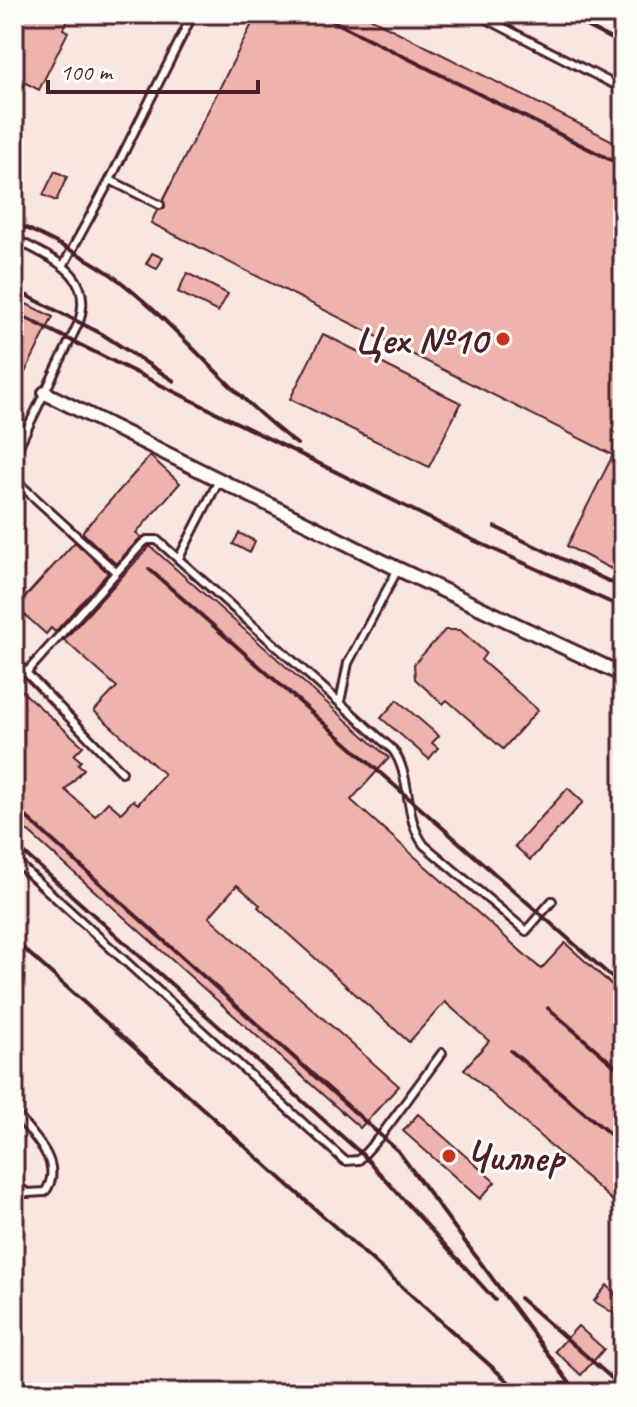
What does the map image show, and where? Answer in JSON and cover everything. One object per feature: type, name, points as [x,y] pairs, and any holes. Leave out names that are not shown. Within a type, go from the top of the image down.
[{"type":"street","points":[[45,393],[398,569],[623,675]]},
{"type":"lane","points":[[63,266],[193,14]]},
{"type":"lane","points":[[477,14],[623,89]]},
{"type":"lane","points":[[110,180],[160,205]]},
{"type":"lane","points":[[14,238],[63,266],[81,287],[83,310],[14,456]]},
{"type":"lane","points":[[14,479],[116,572]]},
{"type":"lane","points":[[179,558],[219,480]]},
{"type":"lane","points":[[26,673],[147,540],[157,540],[397,756],[403,770],[414,828],[424,845],[526,931],[552,901]]},
{"type":"lane","points":[[340,702],[348,663],[398,569]]},
{"type":"lane","points":[[14,660],[122,772]]},
{"type":"lane","points":[[14,860],[345,1161],[359,1160],[442,1053]]},
{"type":"lane","points":[[14,1112],[52,1165],[45,1192],[27,1193],[14,1184]]},
{"type":"shaded area","points":[[14,14],[623,14],[623,1393],[14,1393]]},
{"type":"building","points":[[14,14],[71,14],[63,29],[68,32],[39,90],[20,80],[23,74],[14,69]]},
{"type":"building","name":"Цех №10","points":[[257,14],[362,14],[623,146],[623,575],[567,546],[613,455],[151,223],[157,210],[165,208],[163,200]]},
{"type":"building","points":[[55,171],[67,177],[56,201],[43,195]]},
{"type":"building","points":[[152,253],[163,258],[157,269],[146,264]]},
{"type":"building","points":[[187,273],[228,294],[218,312],[178,292]]},
{"type":"building","points":[[14,298],[53,317],[14,394]]},
{"type":"building","points":[[323,334],[461,403],[429,467],[290,399]]},
{"type":"building","points":[[150,456],[180,483],[136,533],[141,537],[116,564],[83,531]]},
{"type":"building","points":[[239,533],[255,541],[250,553],[233,544]]},
{"type":"building","points":[[75,542],[108,573],[55,632],[51,628],[46,634],[16,607]]},
{"type":"building","points":[[150,546],[389,758],[351,800],[541,969],[565,943],[623,995],[623,1210],[464,1069],[489,1041],[445,1002],[409,1042],[237,885],[209,917],[399,1086],[360,1128],[14,819],[14,684],[83,746],[74,755],[84,769],[65,790],[95,816],[108,802],[121,813],[133,800],[138,804],[164,774],[94,711],[117,687],[64,640]]},
{"type":"building","points":[[445,630],[460,630],[486,653],[481,660],[538,710],[503,749],[447,700],[443,704],[415,679],[414,664]]},
{"type":"building","points":[[397,700],[439,736],[432,743],[438,748],[429,759],[381,718]]},
{"type":"building","points":[[568,788],[583,802],[530,860],[515,846]]},
{"type":"building","name":"Чиллер","points":[[418,1114],[495,1182],[480,1199],[403,1131]]},
{"type":"building","points":[[607,1285],[623,1303],[623,1319],[594,1301]]},
{"type":"building","points":[[578,1326],[604,1349],[581,1375],[555,1351]]},
{"type":"railway","points":[[319,14],[623,166]]},
{"type":"railway","points":[[562,14],[623,45]]},
{"type":"railway","points":[[586,14],[623,30]]},
{"type":"railway","points":[[14,222],[83,257],[121,282],[251,405],[297,444]]},
{"type":"railway","points":[[14,289],[102,334],[174,381]]},
{"type":"railway","points":[[14,312],[473,540],[623,608]]},
{"type":"railway","points":[[495,527],[623,588]]},
{"type":"railway","points":[[149,569],[623,987]]},
{"type":"railway","points":[[14,806],[398,1151],[574,1389]]},
{"type":"railway","points":[[14,844],[363,1155],[495,1300]]},
{"type":"railway","points":[[14,940],[521,1393]]},
{"type":"railway","points":[[548,1008],[623,1073]]},
{"type":"railway","points":[[511,1051],[623,1145]]},
{"type":"railway","points":[[520,1298],[623,1388]]},
{"type":"place","name":"Цех №10","points":[[503,339]]},
{"type":"place","name":"Чиллер","points":[[449,1156]]}]
